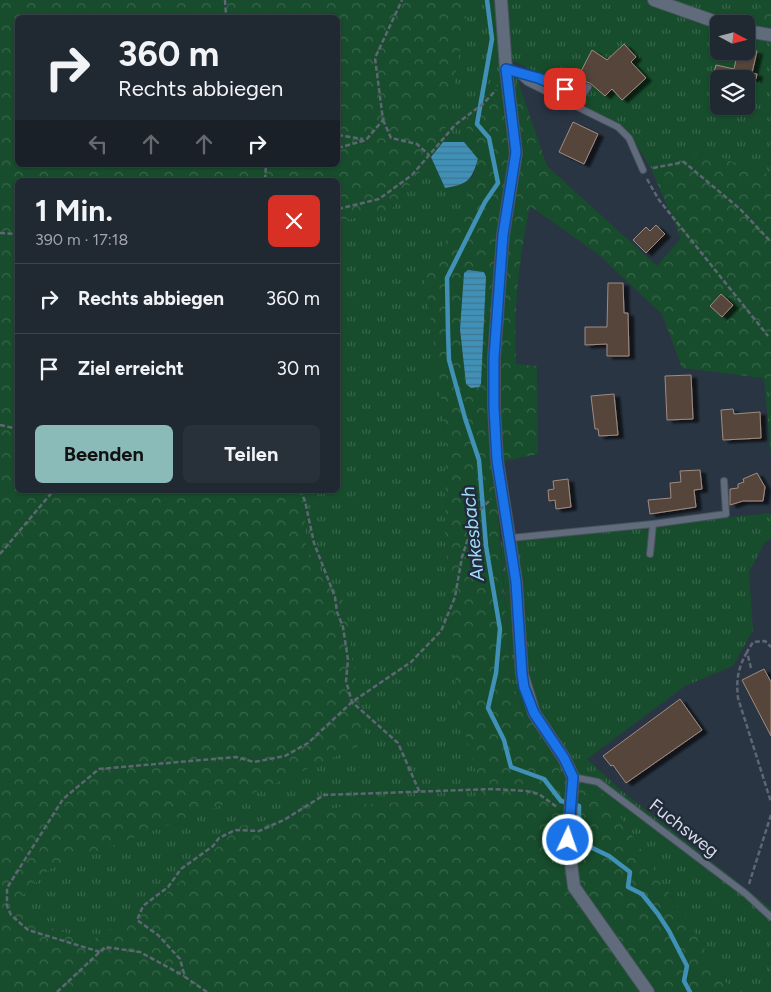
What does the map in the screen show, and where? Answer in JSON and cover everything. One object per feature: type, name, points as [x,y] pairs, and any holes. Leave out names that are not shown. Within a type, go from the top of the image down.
[{"type":"street","points":[[501,0],[511,71],[516,152],[503,235],[494,358],[494,408],[497,460],[511,538],[524,687],[534,713],[564,758],[573,777],[568,840],[574,887],[648,992]]},
{"type":"street","points":[[654,0],[710,20]]},
{"type":"street","points":[[755,32],[771,35]]},
{"type":"lane","points":[[511,71],[538,78],[578,95],[583,94],[588,87]]},
{"type":"lane","points":[[511,71],[527,82],[618,127],[629,138],[643,170]]},
{"type":"lane","points":[[511,538],[653,524],[726,514],[724,481]]},
{"type":"lane","points":[[650,554],[653,524]]},
{"type":"lane","name":"Fuchsweg","points":[[573,777],[598,782],[746,894],[771,917]]},
{"type":"path","points":[[225,0],[226,15]]},
{"type":"path","points":[[402,0],[375,58],[383,120],[391,138],[417,144],[429,155]]},
{"type":"path","points":[[340,208],[378,199],[412,175],[455,125],[483,104]]},
{"type":"path","points":[[340,147],[366,140],[383,120]]},
{"type":"path","points":[[340,135],[366,140]]},
{"type":"path","points":[[768,336],[659,200],[643,170],[684,162],[740,209],[771,242]]},
{"type":"path","points":[[0,233],[15,234]]},
{"type":"path","points":[[0,425],[15,428]]},
{"type":"path","points":[[0,554],[51,493]]},
{"type":"path","points":[[301,493],[305,501],[314,543],[335,597],[337,612],[343,627],[348,660],[346,682],[352,702],[398,744],[420,793]]},
{"type":"path","points":[[100,952],[28,930],[11,915],[7,906],[7,888],[63,799],[99,769],[236,757],[254,762],[285,756],[308,743],[352,702],[411,662],[441,630],[455,597],[462,557],[476,514],[489,500]]},
{"type":"path","points":[[771,647],[765,641],[753,642],[740,663],[736,681],[738,698],[771,802]]},
{"type":"path","points":[[747,652],[751,668]]},
{"type":"path","points":[[185,976],[180,959],[158,935],[136,920],[143,906],[168,887],[181,869],[213,846],[219,838],[235,830],[259,831],[284,820],[324,795],[493,789],[526,791],[539,794],[570,808]]},
{"type":"path","points":[[746,894],[771,815]]},
{"type":"path","points":[[57,992],[105,947],[140,952],[185,976],[207,992]]},
{"type":"green space","points":[[0,0],[469,0],[443,142],[390,211],[340,221],[340,178],[15,178],[15,493],[301,493],[305,501],[306,553],[345,603],[365,743],[247,796],[51,868],[22,896],[26,920],[91,941],[165,895],[240,826],[352,805],[483,797],[458,709],[445,533],[446,437],[425,278],[462,212],[478,159],[464,142],[469,115],[493,85],[519,84],[547,166],[657,266],[681,238],[651,169],[704,152],[771,175],[771,379],[682,368],[662,314],[598,254],[530,206],[518,285],[515,344],[516,364],[537,366],[538,454],[494,463],[511,683],[564,779],[606,795],[732,992],[0,992]],"holes":[[[468,270],[484,272],[486,277],[481,384],[471,388],[466,384],[460,329],[464,273]]]},
{"type":"green space","points":[[469,0],[645,0],[710,24],[710,60],[755,60],[755,37],[771,40],[771,175],[704,152],[651,169],[629,132],[621,125],[580,104],[572,89],[511,60],[519,84],[493,85],[470,115],[464,142],[443,142]]},
{"type":"green space","points":[[668,0],[762,0],[755,18],[755,15],[716,15]]},
{"type":"green space","points":[[762,0],[771,0],[771,30],[755,27],[755,18]]},
{"type":"green space","points":[[431,157],[445,188],[461,185],[473,177],[462,212],[425,278],[446,437],[445,533],[458,709],[483,797],[352,805],[240,826],[165,895],[91,941],[25,920],[22,896],[51,868],[247,796],[365,743],[345,603],[306,553],[305,501],[301,493],[340,493],[340,221],[390,211]]},
{"type":"green space","points":[[764,378],[771,379],[771,456]]},
{"type":"green space","points":[[771,513],[771,539],[765,542],[749,572],[753,630],[733,666],[685,686],[587,759],[622,791],[771,908],[771,992],[732,992],[606,795],[564,779],[511,683],[501,542]]},
{"type":"water","points":[[443,142],[464,142],[478,159],[471,177],[464,183],[445,188],[431,157]]},
{"type":"water","points":[[468,270],[484,272],[486,277],[481,384],[479,387],[471,388],[466,384],[460,329],[464,273]]},
{"type":"building","points":[[624,44],[636,57],[631,62],[646,78],[622,100],[612,89],[605,96],[590,83],[577,79],[592,50],[607,60]]},
{"type":"building","points":[[736,60],[755,60],[753,70],[715,70],[716,65],[734,69]]},
{"type":"building","points":[[573,122],[598,134],[584,164],[559,152]]},
{"type":"building","points":[[656,225],[665,234],[646,253],[633,240],[646,227],[650,231]]},
{"type":"building","points":[[608,283],[623,283],[624,313],[628,313],[629,356],[607,356],[607,344],[585,345],[585,327],[607,327]]},
{"type":"building","points":[[721,294],[733,305],[722,317],[710,306]]},
{"type":"building","points":[[691,375],[693,419],[667,420],[665,376]]},
{"type":"building","points":[[614,394],[618,435],[599,436],[598,429],[595,429],[591,396]]},
{"type":"building","points":[[733,409],[734,414],[760,412],[761,438],[723,440],[721,410]]},
{"type":"building","points":[[700,470],[702,489],[694,490],[696,507],[650,514],[648,500],[671,498],[670,483],[681,482],[680,471]]},
{"type":"building","points":[[757,473],[765,487],[763,501],[743,501],[730,505],[730,489],[738,488],[738,484],[744,482],[743,479]]},
{"type":"building","points":[[568,479],[571,507],[556,509],[555,500],[549,501],[548,490],[554,489],[553,481]]},
{"type":"building","points":[[764,669],[771,682],[771,736],[742,680]]},
{"type":"building","points":[[680,699],[702,730],[626,783],[613,765],[611,766],[603,756]]},
{"type":"waterway","name":"Ankesbach","points":[[487,0],[492,39],[477,124],[489,138],[498,183],[485,202],[447,278],[449,360],[479,460],[486,546],[500,629],[496,673],[488,708],[504,740],[511,767],[544,779],[561,801],[579,806],[579,826],[584,844],[609,856],[630,872],[628,887],[642,894],[658,914],[687,966],[684,981],[690,992]]},
{"type":"route","points":[[565,89],[538,78],[506,69],[516,152],[503,235],[494,358],[494,408],[497,460],[511,538],[516,582],[524,687],[534,713],[569,766],[573,777],[568,840]]}]
